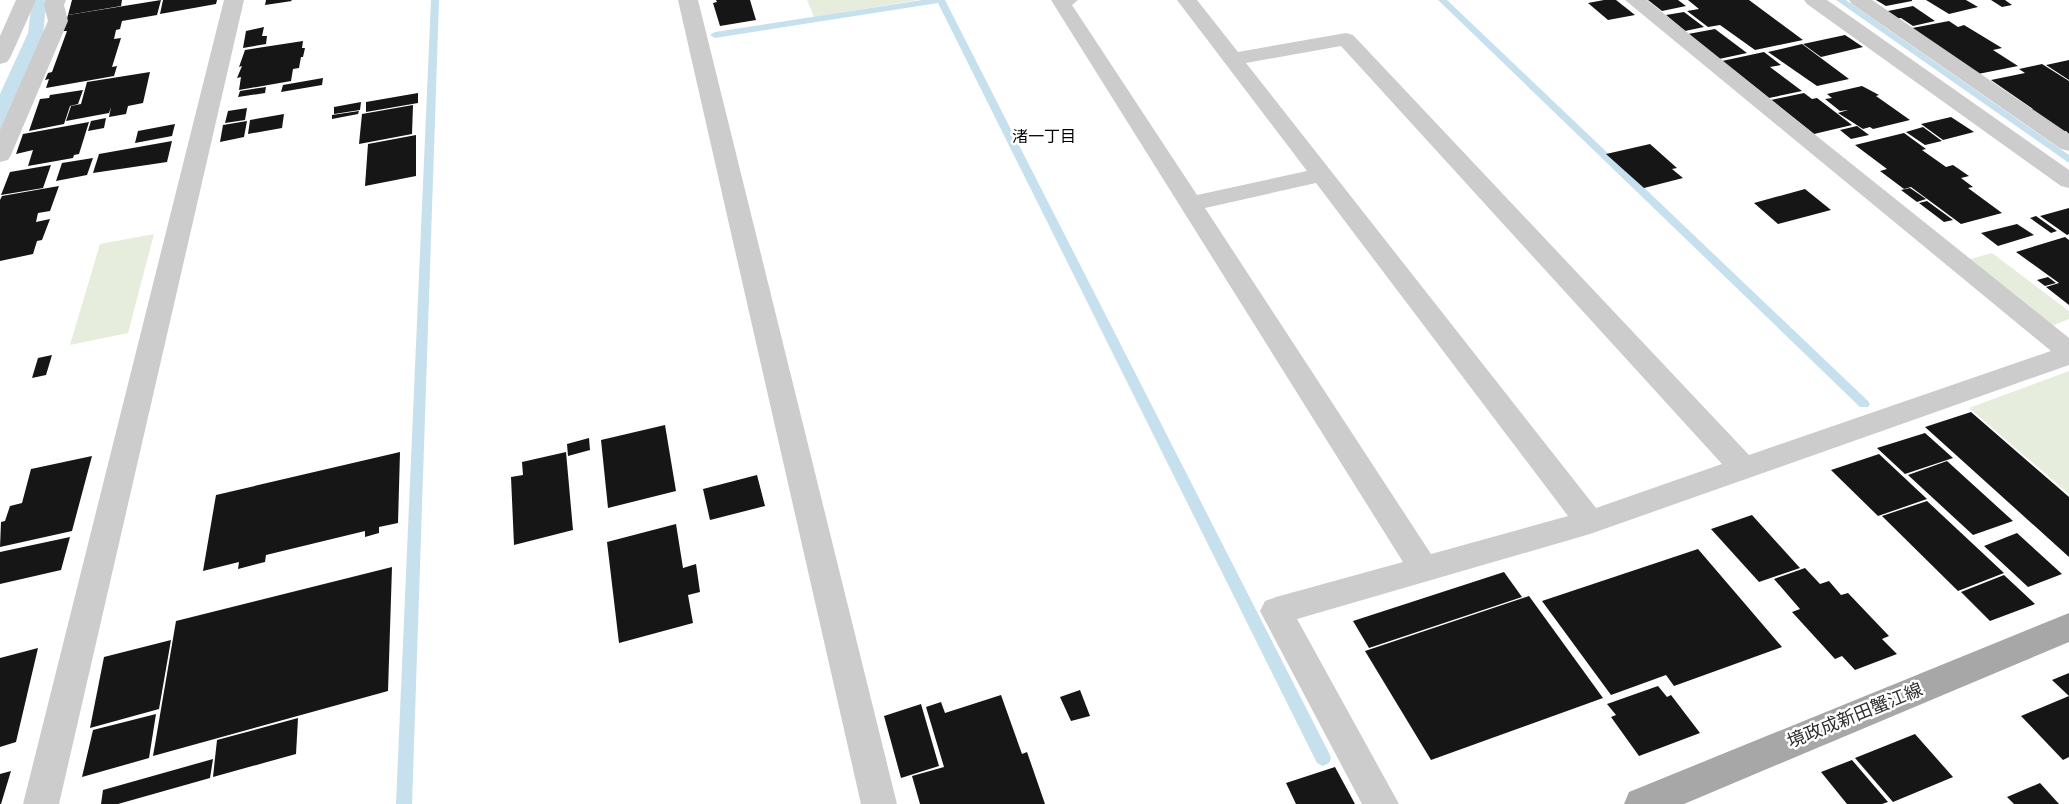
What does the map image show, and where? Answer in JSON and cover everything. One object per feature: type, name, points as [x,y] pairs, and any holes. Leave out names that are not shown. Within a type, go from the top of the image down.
[{"type":"main road","name":"境政成新田蟹江線","points":[[1642,804],[2069,627]]},
{"type":"street","points":[[2,51],[26,0]]},
{"type":"street","points":[[0,155],[58,21],[54,4],[56,0]]},
{"type":"street","points":[[41,804],[234,0]]},
{"type":"street","points":[[688,0],[880,804]]},
{"type":"street","points":[[1068,0],[1060,1],[1424,569]]},
{"type":"street","points":[[1187,0],[1590,522]]},
{"type":"street","points":[[1636,0],[2069,354]]},
{"type":"street","points":[[1814,0],[2069,181]]},
{"type":"street","points":[[1859,0],[2069,144]]},
{"type":"street","points":[[1232,58],[1346,38],[1743,468]]},
{"type":"street","points":[[1190,204],[1322,175]]},
{"type":"street","points":[[1381,804],[1276,611],[1590,522],[2069,354]]},
{"type":"green space","points":[[807,0],[918,0],[814,17]]},
{"type":"green space","points":[[154,234],[128,333],[70,345],[100,244]]},
{"type":"green space","points":[[1992,253],[2069,311],[2069,319],[2049,327],[1967,260]]},
{"type":"green space","points":[[2069,371],[2069,494],[1969,408]]},
{"type":"water","points":[[35,0],[51,0],[45,14],[43,36],[0,131],[0,94],[28,33],[31,8]]},
{"type":"building","points":[[72,0],[122,0],[121,6],[68,15]]},
{"type":"building","points":[[161,0],[157,15],[122,21],[120,29],[116,30],[114,39],[121,38],[112,67],[117,66],[114,76],[46,88],[49,79],[45,80],[48,73],[52,72],[67,31],[63,31],[68,15]]},
{"type":"building","points":[[163,0],[217,0],[216,4],[160,14]]},
{"type":"building","points":[[266,0],[291,0],[292,1],[265,5]]},
{"type":"building","points":[[716,0],[750,0],[756,20],[720,26],[713,3],[717,2]]},
{"type":"building","points":[[1616,0],[1635,15],[1608,20],[1588,3]]},
{"type":"building","points":[[1648,0],[1678,0],[1686,6],[1662,11]]},
{"type":"building","points":[[1688,0],[1749,0],[1803,40],[1755,50],[1720,25],[1708,27],[1687,11],[1699,9]]},
{"type":"building","points":[[1876,0],[1912,0],[1912,1],[1886,6]]},
{"type":"building","points":[[1926,0],[1966,0],[1978,7],[1949,14]]},
{"type":"building","points":[[1991,0],[2005,0],[2012,5],[2002,7]]},
{"type":"building","points":[[1913,6],[1935,21],[1913,26],[1901,18],[1893,19],[1883,12]]},
{"type":"building","points":[[1684,12],[1704,27],[1685,31],[1666,15]]},
{"type":"building","points":[[1949,21],[1958,27],[1964,25],[2002,48],[1993,50],[2018,66],[1978,74],[1907,29]]},
{"type":"building","points":[[264,27],[262,36],[267,36],[266,44],[243,48],[246,31]]},
{"type":"building","points":[[1715,29],[1747,53],[1719,59],[1688,34]]},
{"type":"building","points":[[1845,35],[1863,47],[1821,57],[1803,44]]},
{"type":"building","points":[[303,41],[302,48],[305,48],[303,57],[301,57],[299,68],[293,69],[291,81],[239,90],[241,77],[237,78],[242,66],[239,67],[245,50]]},
{"type":"building","points":[[1802,44],[1849,79],[1817,86],[1768,52]]},
{"type":"building","points":[[1764,52],[1781,65],[1770,67],[1802,91],[1769,98],[1722,61]]},
{"type":"building","points":[[2069,60],[2069,80],[2046,65]]},
{"type":"building","points":[[2042,64],[2069,81],[2069,134],[2066,131],[2060,133],[2026,110],[2033,109],[1991,80],[2025,73],[2019,69]]},
{"type":"building","points":[[150,72],[143,103],[128,106],[126,114],[109,117],[111,107],[109,113],[66,121],[71,106],[81,104],[87,82]]},
{"type":"building","points":[[323,78],[322,85],[281,92],[283,85]]},
{"type":"building","points":[[1862,86],[1879,95],[1876,96],[1910,120],[1873,129],[1870,127],[1863,129],[1838,113],[1848,110],[1840,111],[1825,99],[1832,98],[1827,94]]},
{"type":"building","points":[[266,87],[265,93],[238,97],[240,91]]},
{"type":"building","points":[[83,90],[78,104],[70,106],[64,124],[29,131],[40,99],[49,98],[50,95]]},
{"type":"building","points":[[418,93],[418,103],[366,112],[366,102]]},
{"type":"building","points":[[1804,93],[1812,99],[1817,98],[1852,125],[1814,134],[1771,100]]},
{"type":"building","points":[[361,102],[360,110],[334,114],[334,107]]},
{"type":"building","points":[[413,105],[412,134],[359,144],[362,114]]},
{"type":"building","points":[[247,108],[245,120],[225,123],[228,111]]},
{"type":"building","points":[[359,111],[358,114],[332,119],[332,115]]},
{"type":"building","points":[[284,114],[282,128],[248,134],[250,120]]},
{"type":"building","points":[[1951,117],[1974,132],[1943,140],[1921,124]]},
{"type":"building","points":[[106,118],[104,128],[88,131],[91,121]]},
{"type":"building","points":[[247,121],[244,137],[220,142],[223,125]]},
{"type":"building","points":[[89,122],[79,154],[74,155],[73,158],[28,166],[33,150],[16,154],[23,134]]},
{"type":"building","points":[[175,124],[172,136],[135,143],[138,131]]},
{"type":"building","points":[[1857,126],[1869,135],[1851,139],[1840,130]]},
{"type":"building","points":[[1923,127],[1942,141],[1925,145],[1906,132]]},
{"type":"building","points":[[1904,133],[1926,149],[1922,150],[1946,167],[1953,165],[1969,176],[1961,178],[1973,187],[1968,188],[2002,213],[1961,224],[1911,187],[1904,189],[1880,171],[1887,169],[1855,145]]},
{"type":"building","points":[[416,135],[416,176],[365,186],[368,144]]},
{"type":"building","points":[[172,141],[167,162],[93,173],[99,154]]},
{"type":"building","points":[[1650,144],[1677,168],[1672,169],[1683,178],[1644,188],[1606,154]]},
{"type":"building","points":[[93,158],[87,175],[56,181],[62,163]]},
{"type":"building","points":[[51,165],[43,188],[1,195],[10,172]]},
{"type":"building","points":[[59,186],[50,211],[38,213],[36,222],[50,219],[42,240],[37,241],[33,254],[0,261],[0,200],[2,196]]},
{"type":"building","points":[[1910,188],[1926,199],[1917,202],[1901,190]]},
{"type":"building","points":[[1805,189],[1831,210],[1778,224],[1754,203]]},
{"type":"building","points":[[1927,201],[1953,220],[1944,222],[1919,203]]},
{"type":"building","points":[[2069,208],[2069,234],[2067,235],[2040,216]]},
{"type":"building","points":[[2036,216],[2057,231],[2051,233],[2030,218]]},
{"type":"building","points":[[2017,224],[2034,235],[1998,246],[1981,233]]},
{"type":"building","points":[[2065,237],[2069,240],[2069,305],[2046,287],[2059,283],[2016,252]]},
{"type":"building","points":[[2048,277],[2056,283],[2045,286],[2037,280]]},
{"type":"building","points":[[52,355],[46,375],[32,378],[38,358]]},
{"type":"building","points":[[1971,412],[2069,497],[2069,557],[1925,427]]},
{"type":"building","points":[[665,425],[676,491],[608,508],[601,440]]},
{"type":"building","points":[[1925,433],[1953,458],[1905,474],[1877,448]]},
{"type":"building","points":[[589,438],[590,450],[568,456],[567,444]]},
{"type":"building","points":[[400,452],[398,523],[379,527],[379,533],[365,537],[365,531],[266,555],[265,562],[238,569],[239,562],[203,571],[216,495]]},
{"type":"building","points":[[566,452],[573,530],[514,545],[511,477],[523,475],[522,462]]},
{"type":"building","points":[[1879,454],[1927,499],[1878,516],[1831,470]]},
{"type":"building","points":[[92,456],[72,531],[0,547],[1,522],[5,521],[10,506],[22,503],[31,469]]},
{"type":"building","points":[[1947,461],[2013,521],[1973,535],[1908,475]]},
{"type":"building","points":[[757,475],[765,506],[710,520],[703,489]]},
{"type":"building","points":[[1927,501],[2004,573],[1958,591],[1882,516]]},
{"type":"building","points":[[1752,515],[1800,568],[1759,582],[1711,529]]},
{"type":"building","points":[[676,524],[683,568],[696,564],[700,592],[688,595],[693,623],[619,643],[607,542]]},
{"type":"building","points":[[2017,533],[2062,574],[2028,587],[1984,546]]},
{"type":"building","points":[[70,537],[61,570],[0,584],[0,552]]},
{"type":"building","points":[[1698,549],[1782,647],[1674,686],[1666,675],[1611,695],[1542,601]]},
{"type":"building","points":[[392,567],[388,691],[153,756],[176,621]]},
{"type":"building","points":[[1805,568],[1820,584],[1829,581],[1841,595],[1848,593],[1889,636],[1882,639],[1897,654],[1855,670],[1842,656],[1835,659],[1792,612],[1800,609],[1774,579]]},
{"type":"building","points":[[1504,572],[1522,597],[1369,648],[1353,621]]},
{"type":"building","points":[[2004,575],[2035,604],[1990,621],[1961,592]]},
{"type":"building","points":[[1529,596],[1603,698],[1431,760],[1365,651]]},
{"type":"building","points":[[171,640],[159,709],[90,728],[104,657]]},
{"type":"building","points":[[38,648],[16,742],[0,747],[0,658]]},
{"type":"building","points":[[2069,673],[2069,696],[2052,680]]},
{"type":"building","points":[[1658,686],[1667,697],[1671,695],[1700,733],[1639,756],[1611,717],[1616,715],[1607,704]]},
{"type":"building","points":[[1080,690],[1090,716],[1071,721],[1060,697]]},
{"type":"building","points":[[1001,695],[1022,754],[1027,752],[1045,804],[920,804],[912,776],[944,767],[926,707],[941,702],[945,713]]},
{"type":"building","points":[[2069,696],[2069,757],[2063,760],[2021,716]]},
{"type":"building","points":[[921,704],[939,766],[901,778],[884,716]]},
{"type":"building","points":[[156,714],[149,758],[82,777],[93,730]]},
{"type":"building","points":[[298,718],[296,754],[213,777],[217,740]]},
{"type":"building","points":[[1915,734],[1953,777],[1893,802],[1855,758]]},
{"type":"building","points":[[213,759],[210,778],[118,804],[101,804],[103,790]]},
{"type":"building","points":[[1852,760],[1888,802],[1882,804],[1847,804],[1821,772]]},
{"type":"building","points":[[1335,767],[1355,804],[1296,804],[1286,783]]},
{"type":"building","points":[[11,771],[1,804],[0,804],[0,774]]},
{"type":"building","points":[[2040,783],[2059,804],[2014,804],[2007,797]]},
{"type":"waterway","points":[[404,804],[435,0]]},
{"type":"waterway","points":[[715,35],[939,0]]},
{"type":"waterway","points":[[941,0],[1323,758]]},
{"type":"waterway","points":[[1442,0],[1864,404]]},
{"type":"waterway","points":[[1840,0],[2069,160]]},
{"type":"district","name":"渚一丁目","points":[[1044,137]]}]
